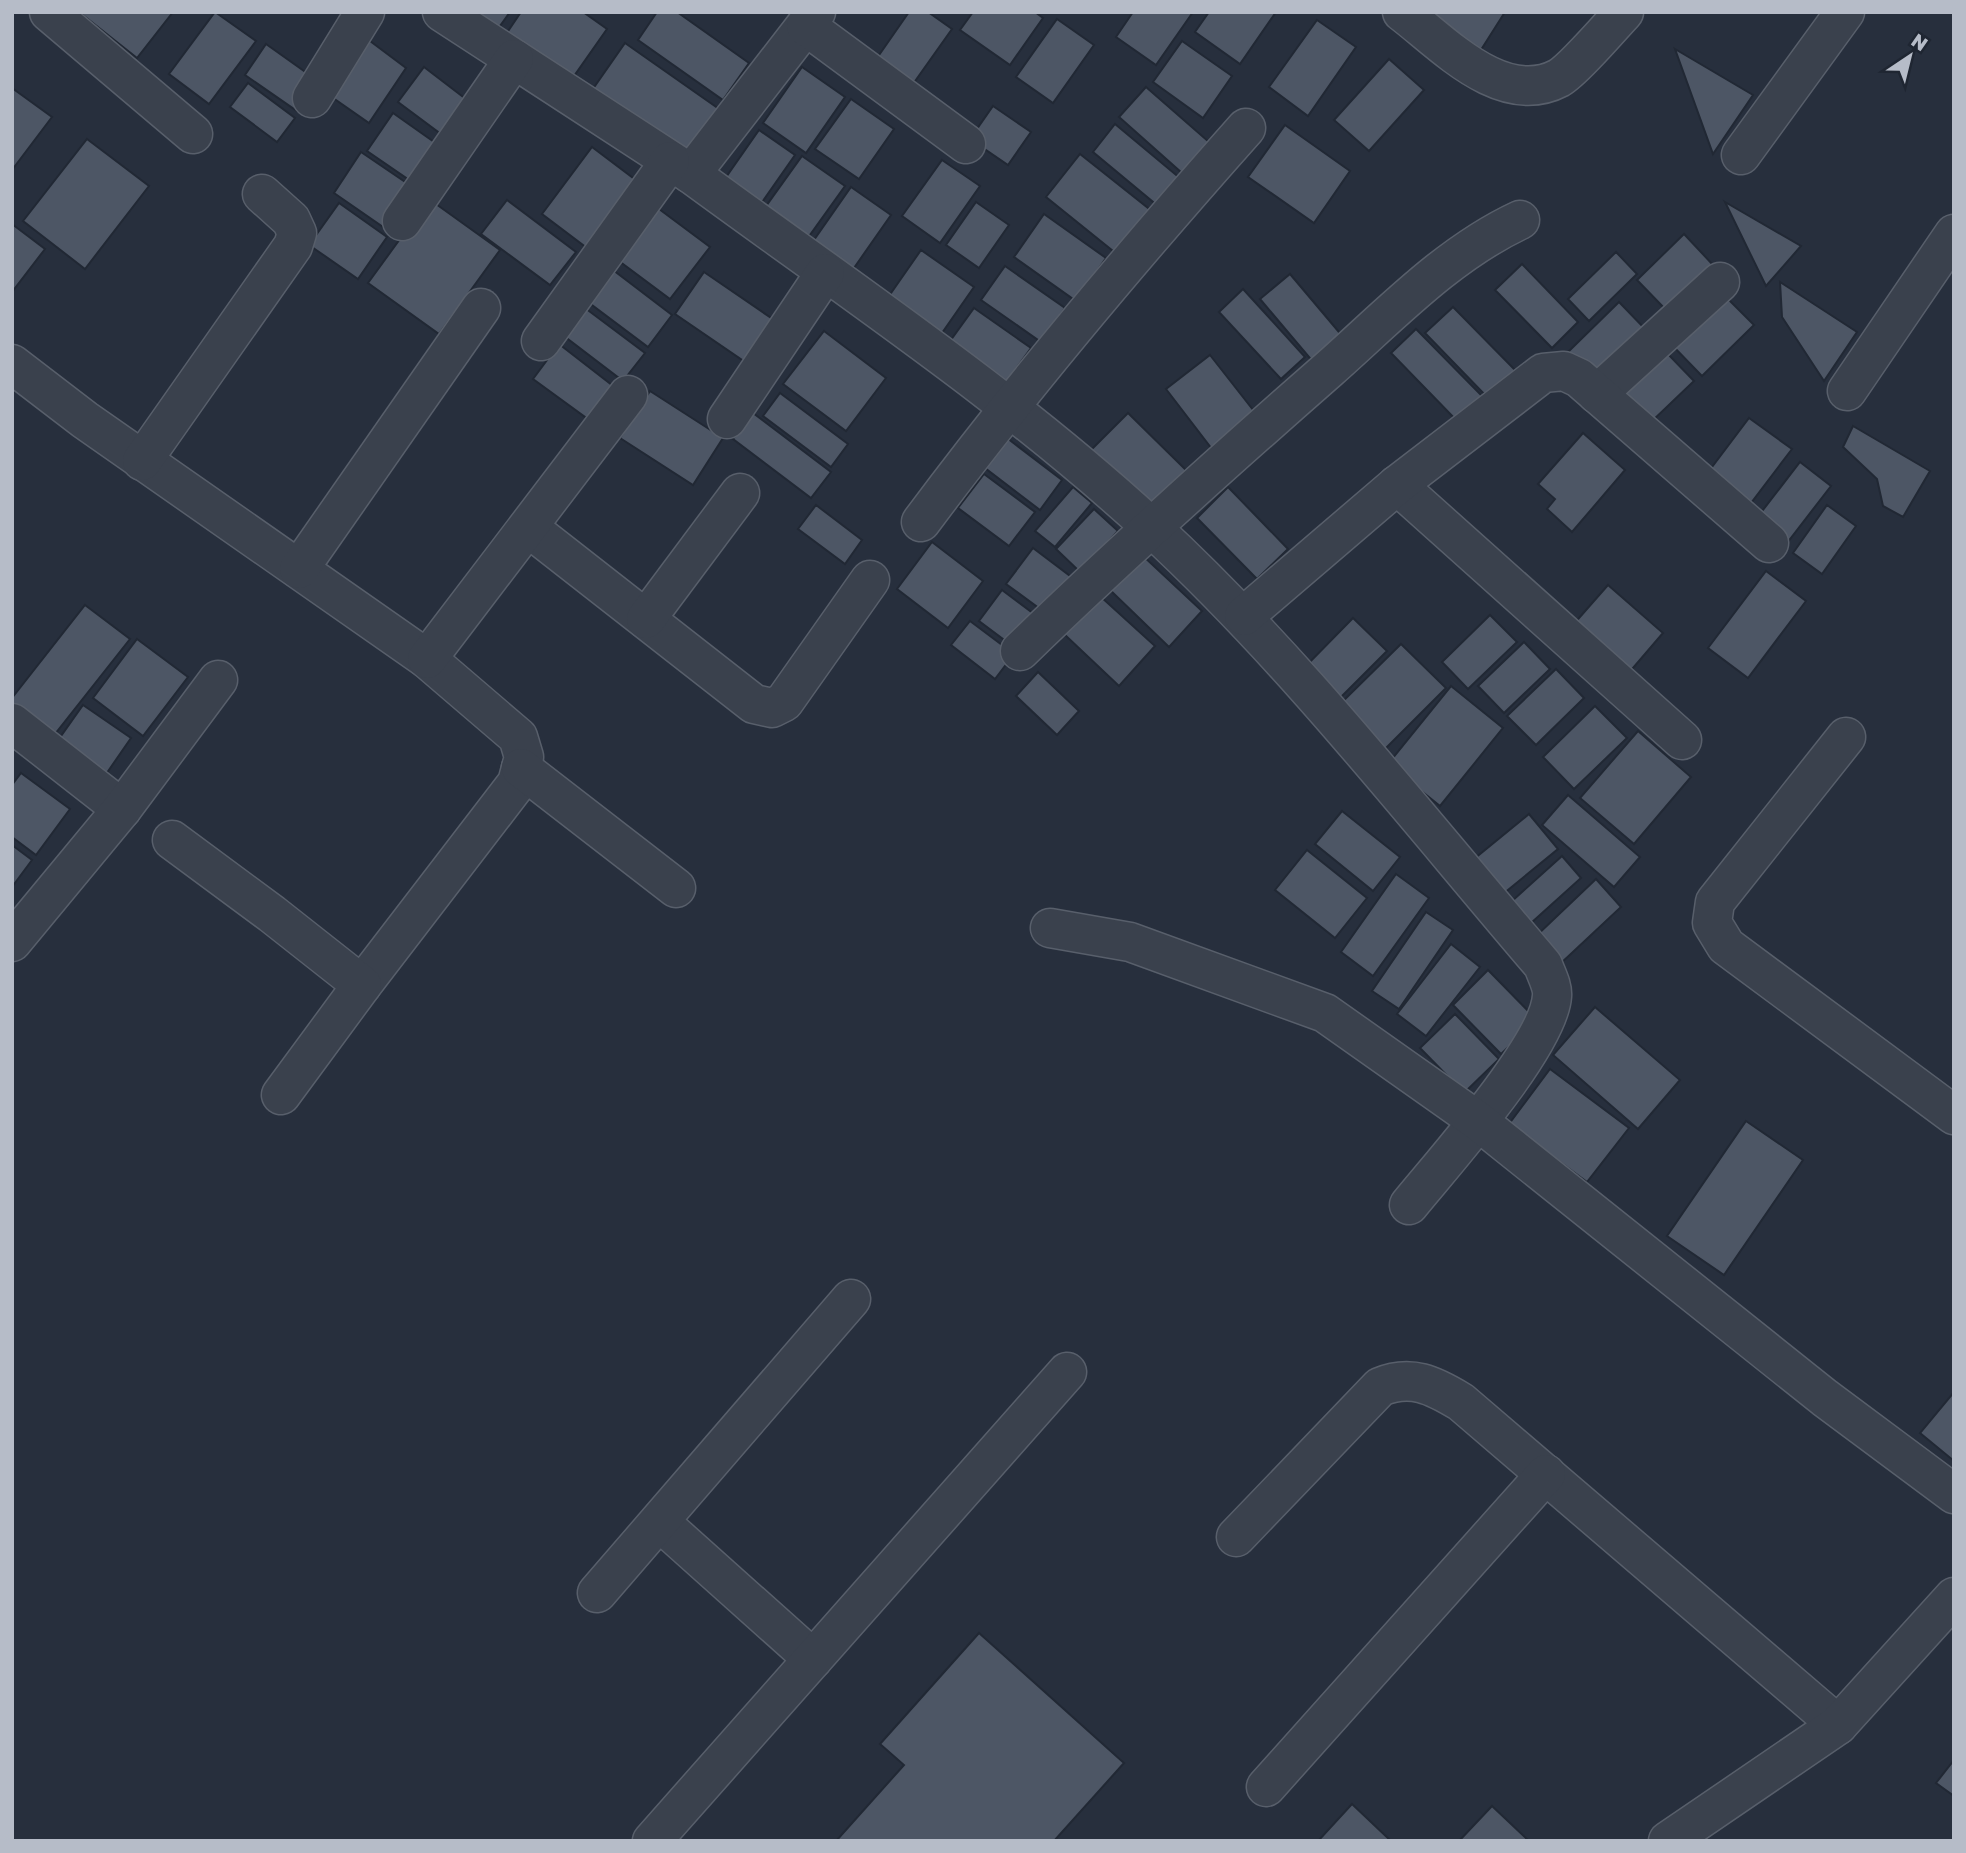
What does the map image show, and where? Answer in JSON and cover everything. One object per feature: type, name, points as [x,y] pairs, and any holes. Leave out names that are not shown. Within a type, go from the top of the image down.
[{"type":"street","points":[[49,12],[193,134]]},
{"type":"street","points":[[312,98],[365,12]]},
{"type":"street","points":[[442,12],[680,168],[825,273],[1007,407],[1150,526],[1244,616],[1543,965],[1552,994],[1545,1026],[1478,1121],[1409,1205]]},
{"type":"street","points":[[1402,12],[1477,69],[1507,83],[1532,85],[1560,78],[1625,12]]},
{"type":"street","points":[[1741,155],[1845,12]]},
{"type":"street","points":[[541,341],[680,168],[811,19],[966,144]]},
{"type":"street","points":[[402,221],[514,59]]},
{"type":"street","points":[[921,522],[1007,407],[1144,243],[1246,128]]},
{"type":"street","points":[[142,461],[293,246],[297,233],[291,220],[262,194]]},
{"type":"street","points":[[1020,651],[1150,526],[1441,269],[1496,232],[1520,220]]},
{"type":"street","points":[[1847,390],[1954,234]]},
{"type":"street","points":[[727,419],[825,273]]},
{"type":"street","points":[[1597,394],[1720,282]]},
{"type":"street","points":[[299,569],[481,308]]},
{"type":"street","points":[[12,364],[142,461],[427,659],[518,737],[524,757],[517,783],[281,1095]]},
{"type":"street","points":[[1244,616],[1397,485],[1544,373],[1564,371],[1579,378],[1769,543]]},
{"type":"street","points":[[427,659],[628,395]]},
{"type":"street","points":[[1397,485],[1682,740]]},
{"type":"street","points":[[646,619],[740,493]]},
{"type":"street","points":[[529,528],[754,704],[772,708],[784,702],[870,580]]},
{"type":"street","points":[[12,942],[122,809],[218,680]]},
{"type":"street","points":[[12,723],[122,809]]},
{"type":"street","points":[[1846,737],[1715,902],[1712,923],[1726,946],[1954,1115]]},
{"type":"street","points":[[522,768],[676,888]]},
{"type":"street","points":[[172,840],[362,985]]},
{"type":"street","points":[[1050,928],[1130,942],[1325,1013],[1478,1121],[1825,1398],[1954,1494]]},
{"type":"street","points":[[597,1593],[661,1523],[851,1299]]},
{"type":"street","points":[[652,1841],[1067,1372]]},
{"type":"street","points":[[1236,1536],[1380,1387],[1398,1380],[1430,1384],[1461,1402],[1838,1725]]},
{"type":"street","points":[[1266,1787],[1546,1474]]},
{"type":"street","points":[[661,1523],[813,1659]]},
{"type":"street","points":[[1668,1841],[1838,1725],[1954,1597]]},
{"type":"building","points":[[79,12],[173,12],[137,58]]},
{"type":"building","points":[[215,12],[256,41],[209,104],[169,74]]},
{"type":"building","points":[[457,12],[510,12],[492,37]]},
{"type":"building","points":[[521,12],[583,12],[607,29],[567,86],[502,40]]},
{"type":"building","points":[[657,12],[677,12],[749,63],[723,100],[638,40]]},
{"type":"building","points":[[909,12],[928,12],[952,29],[913,84],[877,58]]},
{"type":"building","points":[[973,12],[1035,12],[1043,18],[1010,65],[960,30]]},
{"type":"building","points":[[1133,12],[1193,12],[1156,65],[1116,37]]},
{"type":"building","points":[[1209,12],[1276,12],[1240,64],[1195,32]]},
{"type":"building","points":[[1426,12],[1505,12],[1479,53]]},
{"type":"building","points":[[1057,19],[1094,45],[1053,103],[1016,77]]},
{"type":"building","points":[[1317,20],[1356,47],[1308,116],[1269,87]]},
{"type":"building","points":[[366,38],[406,68],[369,123],[326,93]]},
{"type":"building","points":[[1182,41],[1232,76],[1203,118],[1153,82]]},
{"type":"building","points":[[625,43],[729,116],[691,169],[588,96]]},
{"type":"building","points":[[266,44],[318,81],[297,111],[245,75]]},
{"type":"building","points":[[1675,49],[1753,95],[1713,154]]},
{"type":"building","points":[[1389,59],[1424,90],[1369,151],[1334,120]]},
{"type":"building","points":[[424,67],[471,103],[449,140],[398,102]]},
{"type":"building","points":[[802,67],[845,97],[806,153],[763,123]]},
{"type":"building","points":[[248,83],[295,118],[277,142],[230,107]]},
{"type":"building","points":[[1146,87],[1209,142],[1182,173],[1119,117]]},
{"type":"building","points":[[12,88],[52,117],[12,170]]},
{"type":"building","points":[[851,99],[894,129],[859,179],[815,149]]},
{"type":"building","points":[[993,106],[1031,132],[1008,165],[970,139]]},
{"type":"building","points":[[393,113],[444,149],[418,186],[367,151]]},
{"type":"building","points":[[1115,124],[1181,179],[1158,206],[1093,152]]},
{"type":"building","points":[[1285,125],[1350,171],[1314,223],[1248,177]]},
{"type":"building","points":[[759,130],[795,155],[758,208],[722,183]]},
{"type":"building","points":[[87,139],[149,186],[85,269],[23,221]]},
{"type":"building","points":[[592,147],[637,181],[587,248],[542,214]]},
{"type":"building","points":[[361,152],[414,188],[386,229],[334,193]]},
{"type":"building","points":[[1080,154],[1153,212],[1118,255],[1046,197]]},
{"type":"building","points":[[802,156],[845,186],[802,246],[759,216]]},
{"type":"building","points":[[942,160],[980,186],[940,243],[902,216]]},
{"type":"building","points":[[851,187],[891,215],[847,278],[807,250]]},
{"type":"building","points":[[429,199],[500,250],[439,334],[368,283]]},
{"type":"building","points":[[507,200],[576,252],[550,285],[481,234]]},
{"type":"building","points":[[976,202],[1009,225],[979,268],[946,245]]},
{"type":"building","points":[[1725,202],[1801,246],[1766,286]]},
{"type":"building","points":[[339,203],[387,237],[358,279],[309,245]]},
{"type":"building","points":[[655,206],[710,247],[670,299],[615,258]]},
{"type":"building","points":[[1044,214],[1106,258],[1076,301],[1014,257]]},
{"type":"building","points":[[12,224],[45,249],[12,292]]},
{"type":"building","points":[[1684,234],[1714,266],[1668,312],[1637,280]]},
{"type":"building","points":[[921,250],[974,287],[935,343],[882,306]]},
{"type":"building","points":[[1616,252],[1637,274],[1589,321],[1568,299]]},
{"type":"building","points":[[1522,264],[1578,322],[1552,348],[1495,290]]},
{"type":"building","points":[[1005,266],[1065,308],[1041,342],[981,300]]},
{"type":"building","points":[[613,270],[672,315],[648,347],[588,302]]},
{"type":"building","points":[[704,272],[780,324],[751,366],[675,314]]},
{"type":"building","points":[[1290,274],[1344,338],[1314,363],[1260,299]]},
{"type":"building","points":[[1780,282],[1857,332],[1824,381],[1782,317]]},
{"type":"building","points":[[1243,289],[1305,357],[1281,379],[1219,312]]},
{"type":"building","points":[[1720,291],[1754,325],[1702,376],[1668,341]]},
{"type":"building","points":[[1619,302],[1648,332],[1597,381],[1568,352]]},
{"type":"building","points":[[1453,307],[1517,372],[1489,399],[1425,333]]},
{"type":"building","points":[[585,308],[645,353],[623,381],[564,336]]},
{"type":"building","points":[[974,308],[1031,348],[1005,384],[948,344]]},
{"type":"building","points":[[1416,329],[1485,399],[1460,424],[1391,353]]},
{"type":"building","points":[[824,331],[886,378],[846,431],[783,384]]},
{"type":"building","points":[[559,344],[617,389],[592,422],[533,379]]},
{"type":"building","points":[[1665,351],[1694,381],[1649,424],[1621,394]]},
{"type":"building","points":[[1210,355],[1257,415],[1212,449],[1166,389]]},
{"type":"building","points":[[650,391],[723,438],[693,485],[620,438]]},
{"type":"building","points":[[780,393],[848,444],[831,467],[763,416]]},
{"type":"building","points":[[753,413],[831,472],[811,498],[733,439]]},
{"type":"building","points":[[1128,413],[1190,474],[1150,513],[1089,452]]},
{"type":"building","points":[[1749,418],[1792,449],[1745,511],[1703,479]]},
{"type":"building","points":[[1853,426],[1930,471],[1903,517],[1883,506],[1877,479],[1843,447]]},
{"type":"building","points":[[1583,433],[1625,470],[1572,532],[1547,509],[1555,499],[1538,484]]},
{"type":"building","points":[[1007,438],[1062,480],[1040,510],[985,468]]},
{"type":"building","points":[[1800,462],[1831,486],[1787,543],[1756,519]]},
{"type":"building","points":[[984,474],[1035,512],[1009,546],[958,508]]},
{"type":"building","points":[[1073,487],[1092,503],[1055,547],[1035,531]]},
{"type":"building","points":[[1228,487],[1288,549],[1257,579],[1197,518]]},
{"type":"building","points":[[816,505],[862,540],[845,564],[798,529]]},
{"type":"building","points":[[1827,505],[1856,526],[1822,574],[1793,553]]},
{"type":"building","points":[[1094,509],[1118,531],[1080,572],[1056,549]]},
{"type":"building","points":[[932,542],[983,581],[948,628],[897,589]]},
{"type":"building","points":[[1033,548],[1074,579],[1047,614],[1006,584]]},
{"type":"building","points":[[1141,554],[1202,611],[1169,647],[1109,589]]},
{"type":"building","points":[[1766,571],[1806,601],[1748,678],[1708,648]]},
{"type":"building","points":[[1608,585],[1663,633],[1627,675],[1572,626]]},
{"type":"building","points":[[1002,590],[1042,620],[1019,651],[979,621]]},
{"type":"building","points":[[1100,596],[1155,646],[1119,686],[1064,634]]},
{"type":"building","points":[[85,605],[130,639],[51,739],[12,708],[12,698]]},
{"type":"building","points":[[1490,615],[1517,642],[1468,689],[1442,662]]},
{"type":"building","points":[[1353,618],[1387,651],[1332,706],[1299,673]]},
{"type":"building","points":[[970,621],[1014,654],[995,679],[951,645]]},
{"type":"building","points":[[137,639],[188,677],[143,736],[93,698]]},
{"type":"building","points":[[1524,642],[1550,669],[1504,713],[1478,686]]},
{"type":"building","points":[[1401,644],[1446,688],[1378,756],[1333,711]]},
{"type":"building","points":[[1556,669],[1584,698],[1536,745],[1507,716]]},
{"type":"building","points":[[1038,672],[1079,711],[1057,735],[1016,696]]},
{"type":"building","points":[[1451,686],[1503,728],[1440,806],[1388,764]]},
{"type":"building","points":[[83,705],[131,738],[102,780],[54,746]]},
{"type":"building","points":[[1595,706],[1627,738],[1574,789],[1543,757]]},
{"type":"building","points":[[1638,731],[1691,777],[1634,844],[1580,798]]},
{"type":"building","points":[[21,773],[70,809],[36,855],[12,837],[12,785]]},
{"type":"building","points":[[1568,795],[1640,857],[1614,887],[1542,825]]},
{"type":"building","points":[[1342,811],[1400,857],[1373,891],[1315,844]]},
{"type":"building","points":[[1529,814],[1558,849],[1492,903],[1463,868]]},
{"type":"building","points":[[12,845],[32,860],[12,887]]},
{"type":"building","points":[[1307,850],[1367,898],[1335,938],[1275,890]]},
{"type":"building","points":[[1562,856],[1581,878],[1521,932],[1501,911]]},
{"type":"building","points":[[1396,874],[1429,898],[1373,976],[1341,952]]},
{"type":"building","points":[[1596,879],[1621,907],[1559,965],[1534,938]]},
{"type":"building","points":[[1426,912],[1453,930],[1399,1009],[1372,991]]},
{"type":"building","points":[[1451,944],[1480,967],[1426,1036],[1397,1014]]},
{"type":"building","points":[[1488,970],[1537,1020],[1501,1054],[1453,1005]]},
{"type":"building","points":[[1595,1007],[1680,1080],[1638,1129],[1553,1055]]},
{"type":"building","points":[[1455,1014],[1499,1059],[1464,1093],[1420,1048]]},
{"type":"building","points":[[1550,1069],[1629,1128],[1587,1182],[1509,1124]]},
{"type":"building","points":[[1746,1121],[1803,1160],[1724,1275],[1667,1236]]},
{"type":"building","points":[[1954,1392],[1954,1461],[1920,1433]]},
{"type":"building","points":[[979,1633],[1124,1763],[1054,1841],[836,1841],[904,1765],[880,1744]]},
{"type":"building","points":[[1954,1760],[1954,1796],[1936,1783]]},
{"type":"building","points":[[1352,1804],[1391,1841],[1318,1841]]},
{"type":"building","points":[[1492,1806],[1529,1841],[1459,1841]]}]
